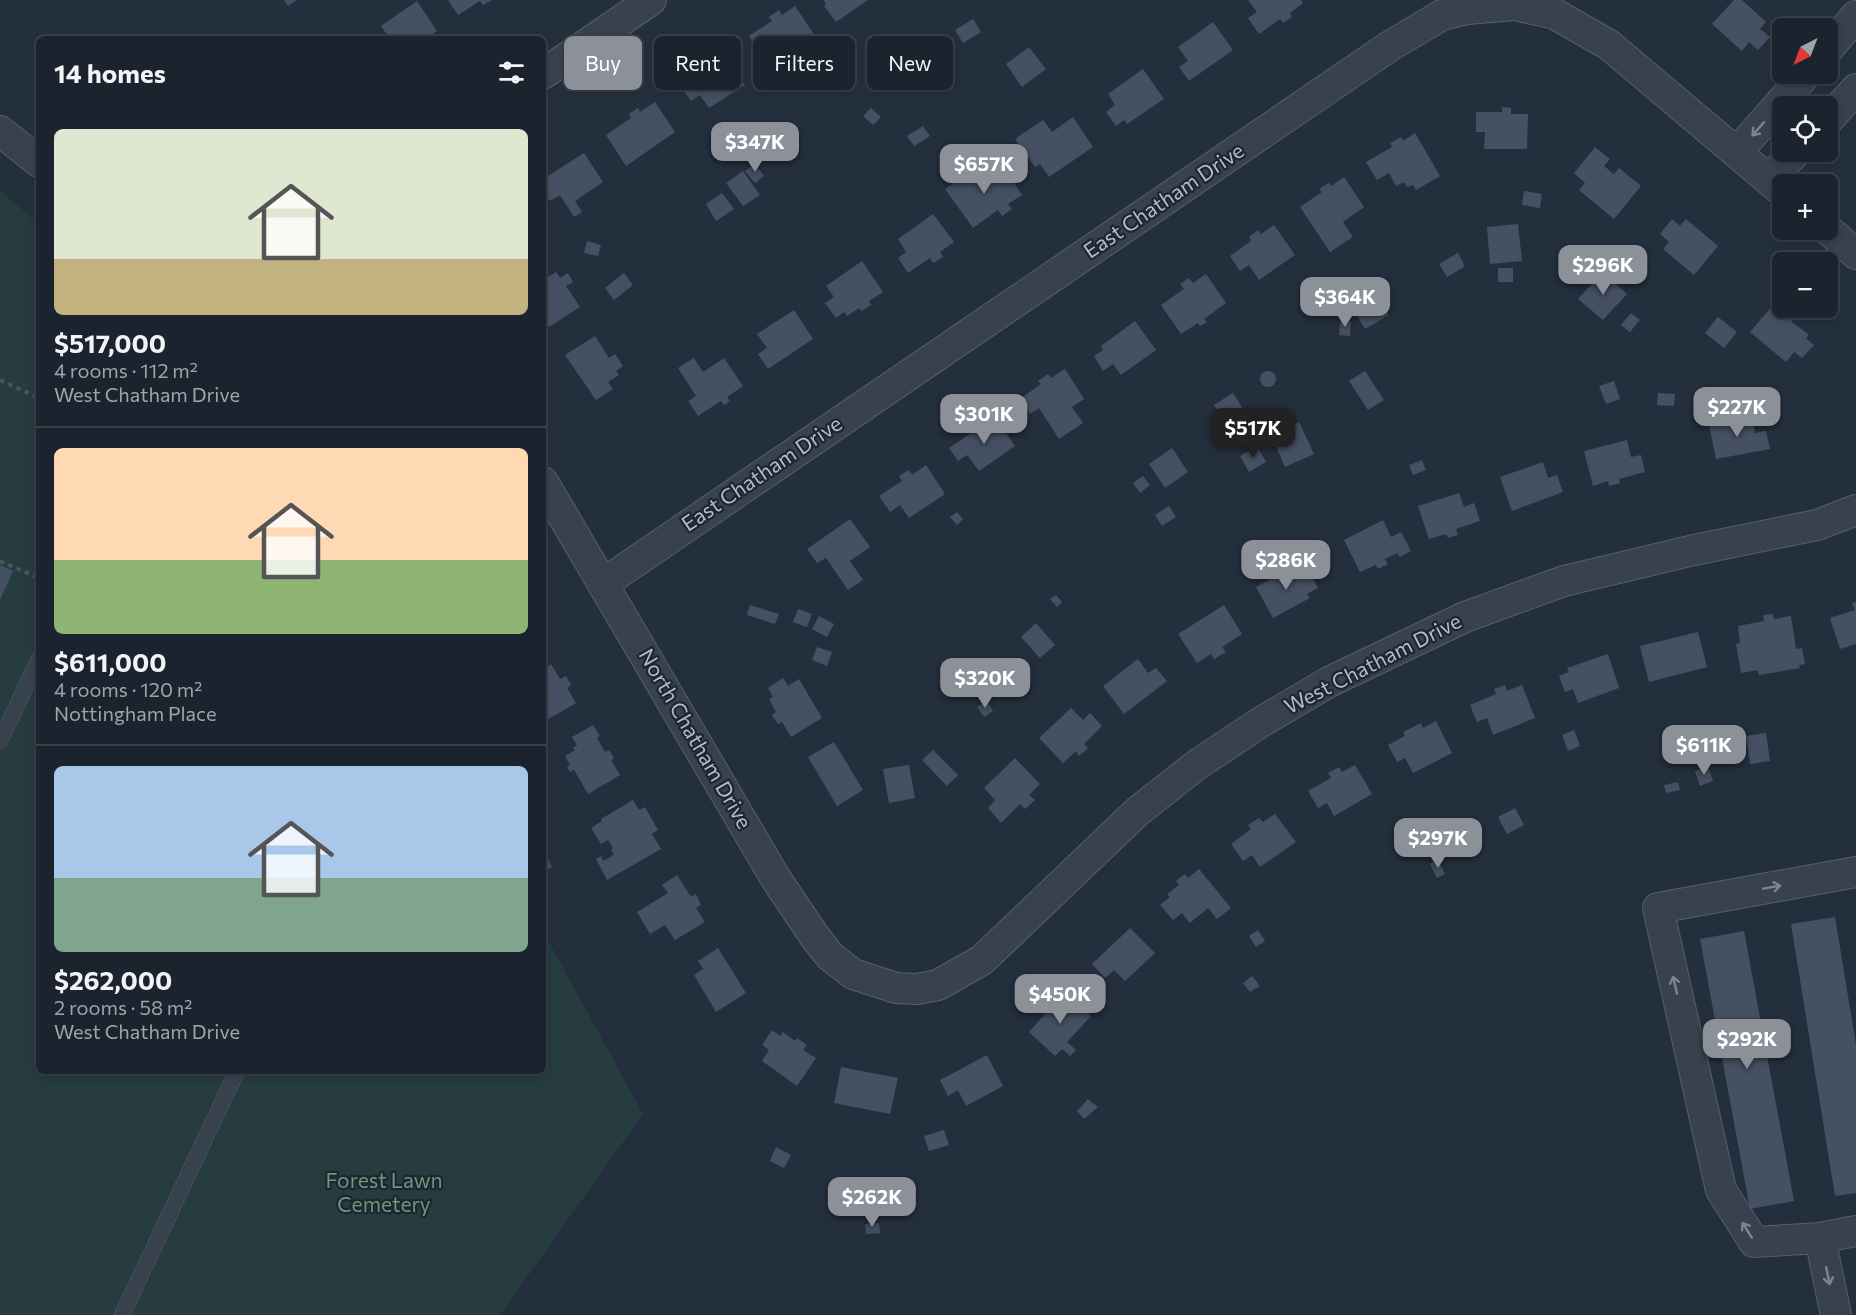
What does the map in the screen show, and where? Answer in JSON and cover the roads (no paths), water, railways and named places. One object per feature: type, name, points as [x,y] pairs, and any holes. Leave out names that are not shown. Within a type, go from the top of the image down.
[{"type":"street","points":[[546,72],[651,0]]},
{"type":"street","name":"East Chatham Drive","points":[[604,583],[1381,53],[1442,15],[1467,9],[1515,5],[1555,14],[1609,45],[1737,153]]},
{"type":"street","points":[[1838,37],[1856,16]]},
{"type":"street","points":[[1772,182],[1737,153],[1797,84]]},
{"type":"street","points":[[1838,109],[1856,89]]},
{"type":"street","points":[[0,132],[36,160]]},
{"type":"street","points":[[1838,239],[1856,254]]},
{"type":"street","name":"North Chatham Drive","points":[[546,487],[776,879],[830,956],[853,974],[866,980]]},
{"type":"street","name":"West Chatham Drive","points":[[866,980],[896,988],[917,989],[945,982],[982,960],[1138,811],[1198,764],[1329,682],[1465,617],[1564,581],[1694,550],[1817,525],[1856,510]]},
{"type":"street","points":[[1856,872],[1658,908],[1721,1190],[1754,1242],[1820,1238],[1856,1231]]},
{"type":"street","points":[[1820,1238],[1836,1315]]},
{"type":"lane","points":[[0,741],[36,664]]},
{"type":"lane","points":[[122,1315],[236,1074]]},
{"type":"park label","name":"Forest Lawn Cemetery","points":[[384,1193]]}]
